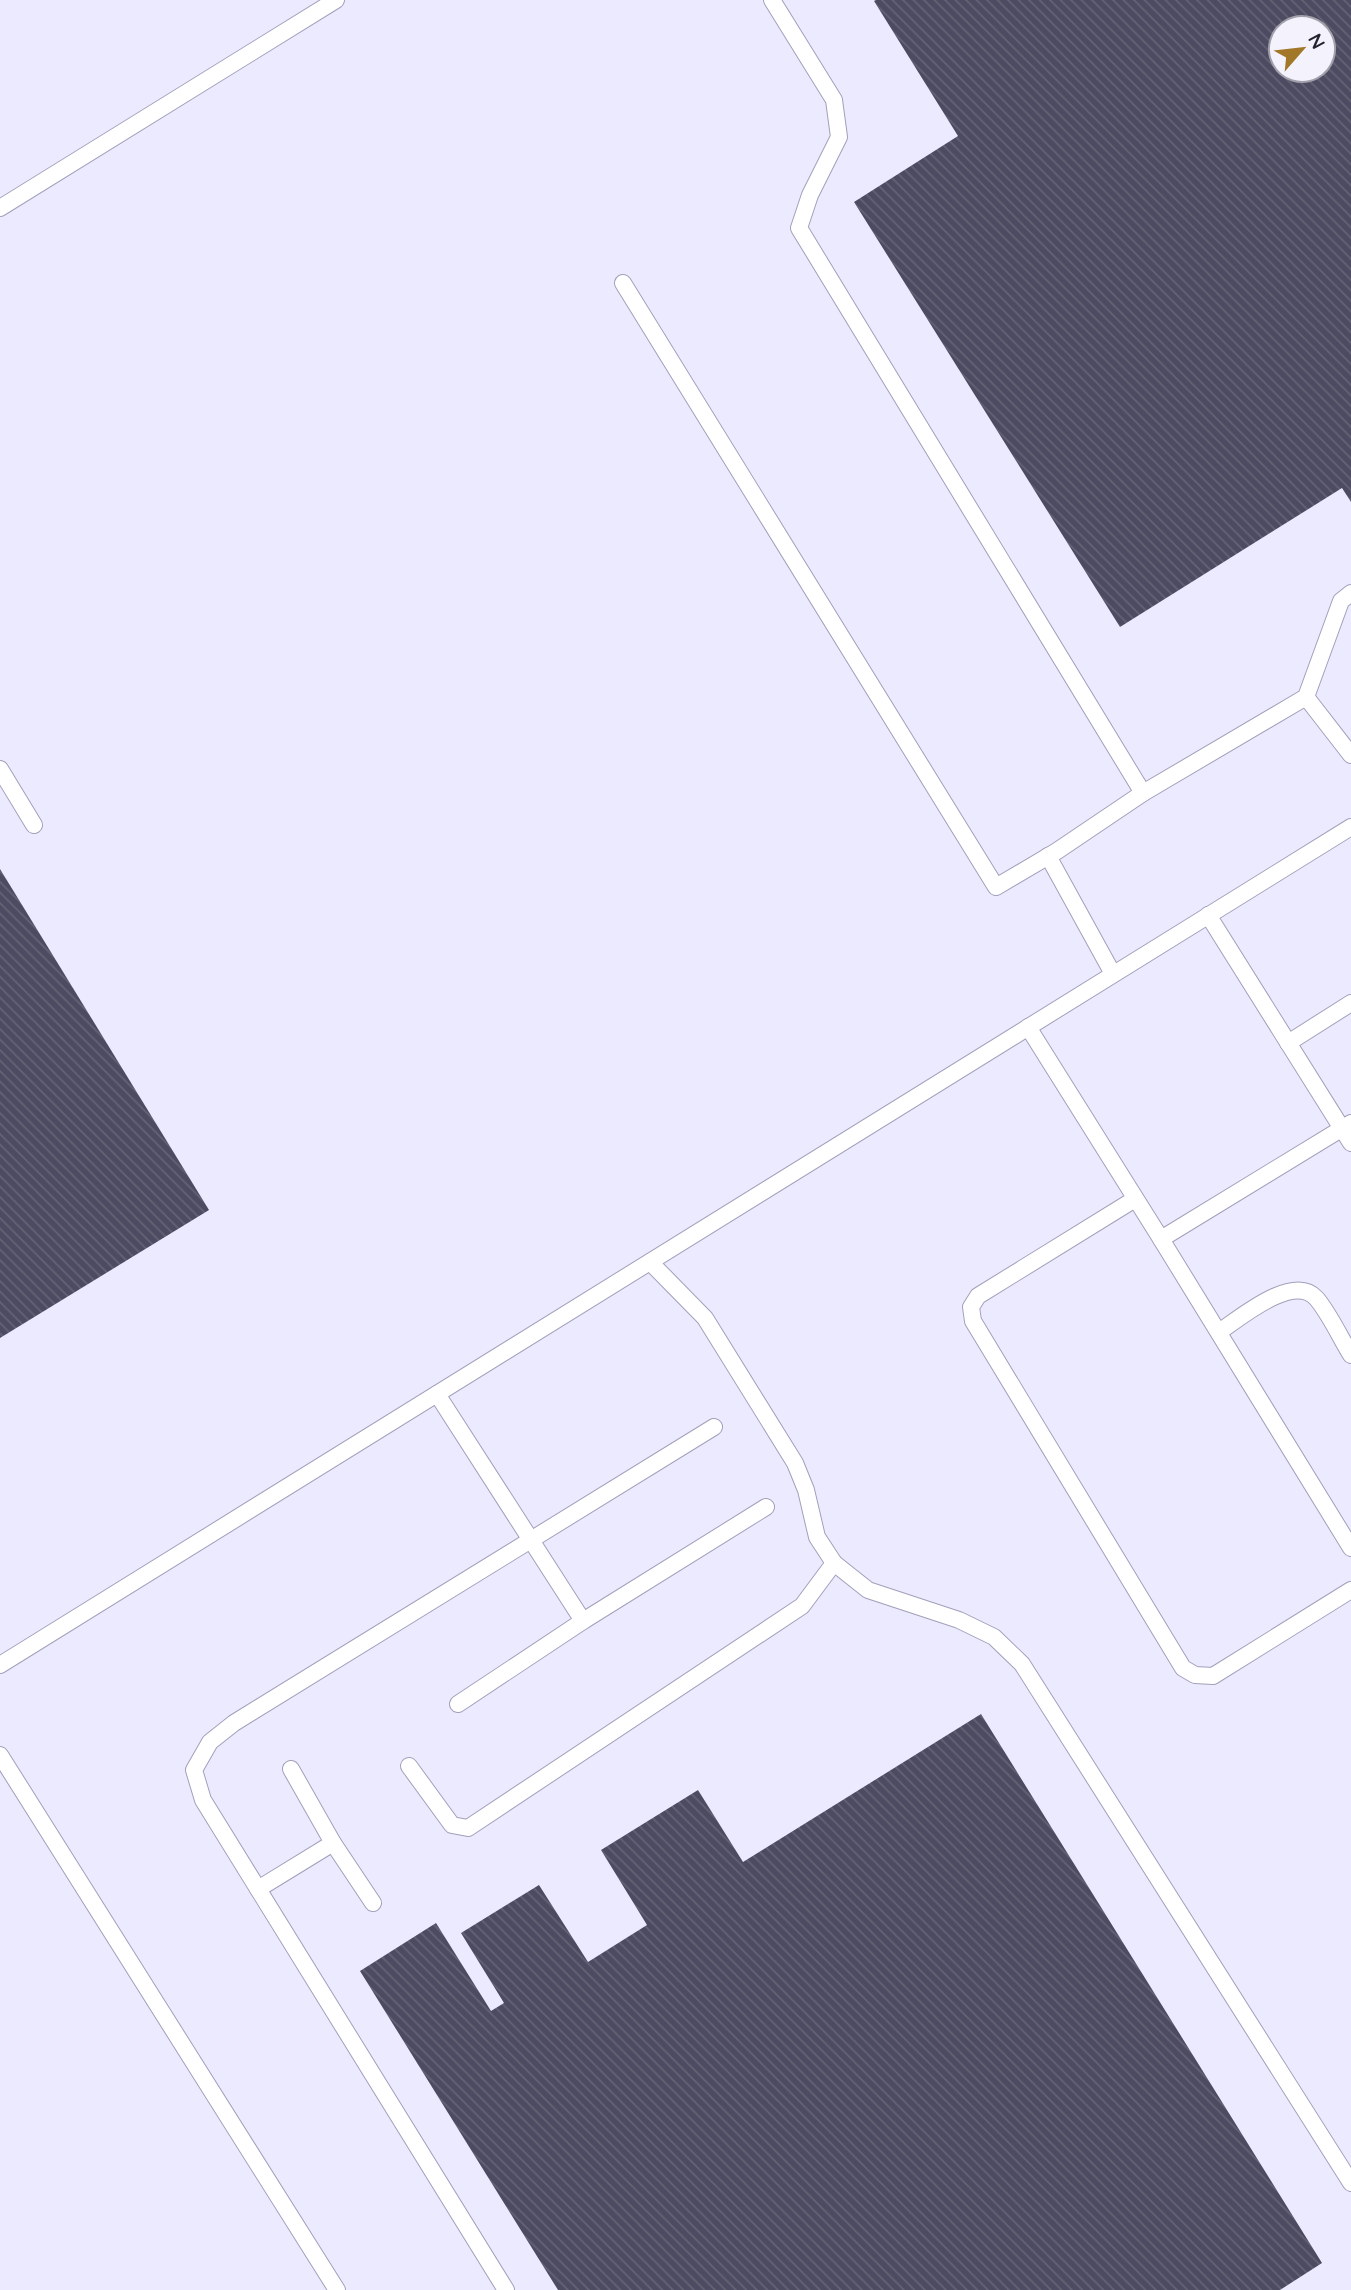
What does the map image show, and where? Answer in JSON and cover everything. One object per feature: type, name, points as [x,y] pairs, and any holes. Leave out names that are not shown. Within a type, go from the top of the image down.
[{"type":"lane","points":[[0,208],[336,0]]},
{"type":"lane","points":[[772,0],[834,100],[839,137],[810,195],[799,228],[1143,793]]},
{"type":"lane","points":[[623,284],[996,887],[1143,793],[1307,697],[1341,601],[1351,593]]},
{"type":"lane","points":[[1307,697],[1351,755]]},
{"type":"lane","points":[[0,769],[34,825]]},
{"type":"lane","points":[[0,1665],[1351,827]]},
{"type":"lane","points":[[1048,856],[1113,974]]},
{"type":"lane","points":[[1161,1240],[1348,1131],[1208,915]]},
{"type":"lane","points":[[1289,1043],[1351,1003]]},
{"type":"lane","points":[[1028,1027],[1351,1548]]},
{"type":"lane","points":[[1135,1199],[978,1296],[971,1307],[973,1321],[1184,1668],[1195,1675],[1213,1676],[1351,1590]]},
{"type":"lane","points":[[650,1262],[705,1318],[788,1452],[806,1490],[817,1537],[834,1563],[869,1590],[959,1620],[994,1637],[1021,1664],[1351,2183]]},
{"type":"lane","points":[[1219,1332],[1279,1293],[1298,1289],[1315,1297],[1351,1355]]},
{"type":"lane","points":[[437,1394],[583,1621]]},
{"type":"lane","points":[[506,2290],[204,1800],[194,1770],[210,1742],[234,1723],[714,1427]]},
{"type":"lane","points":[[458,1704],[583,1621],[766,1507]]},
{"type":"lane","points":[[409,1766],[452,1825],[468,1828],[802,1606],[834,1563]]},
{"type":"lane","points":[[0,1755],[337,2290]]},
{"type":"lane","points":[[291,1769],[333,1843],[373,1903]]},
{"type":"lane","points":[[258,1888],[333,1843]]},
{"type":"shaded area","points":[[0,0],[1351,0],[1351,2290],[0,2290]]},
{"type":"building","points":[[1351,0],[1351,502],[1342,488],[1120,627],[854,202],[958,136],[874,1]]},
{"type":"building","points":[[0,869],[209,1210],[0,1338]]},
{"type":"building","points":[[981,1714],[1322,2263],[1280,2290],[558,2290],[360,1971],[436,1923],[491,2011],[504,2003],[461,1933],[539,1885],[588,1962],[647,1925],[601,1850],[698,1790],[743,1862]]}]
